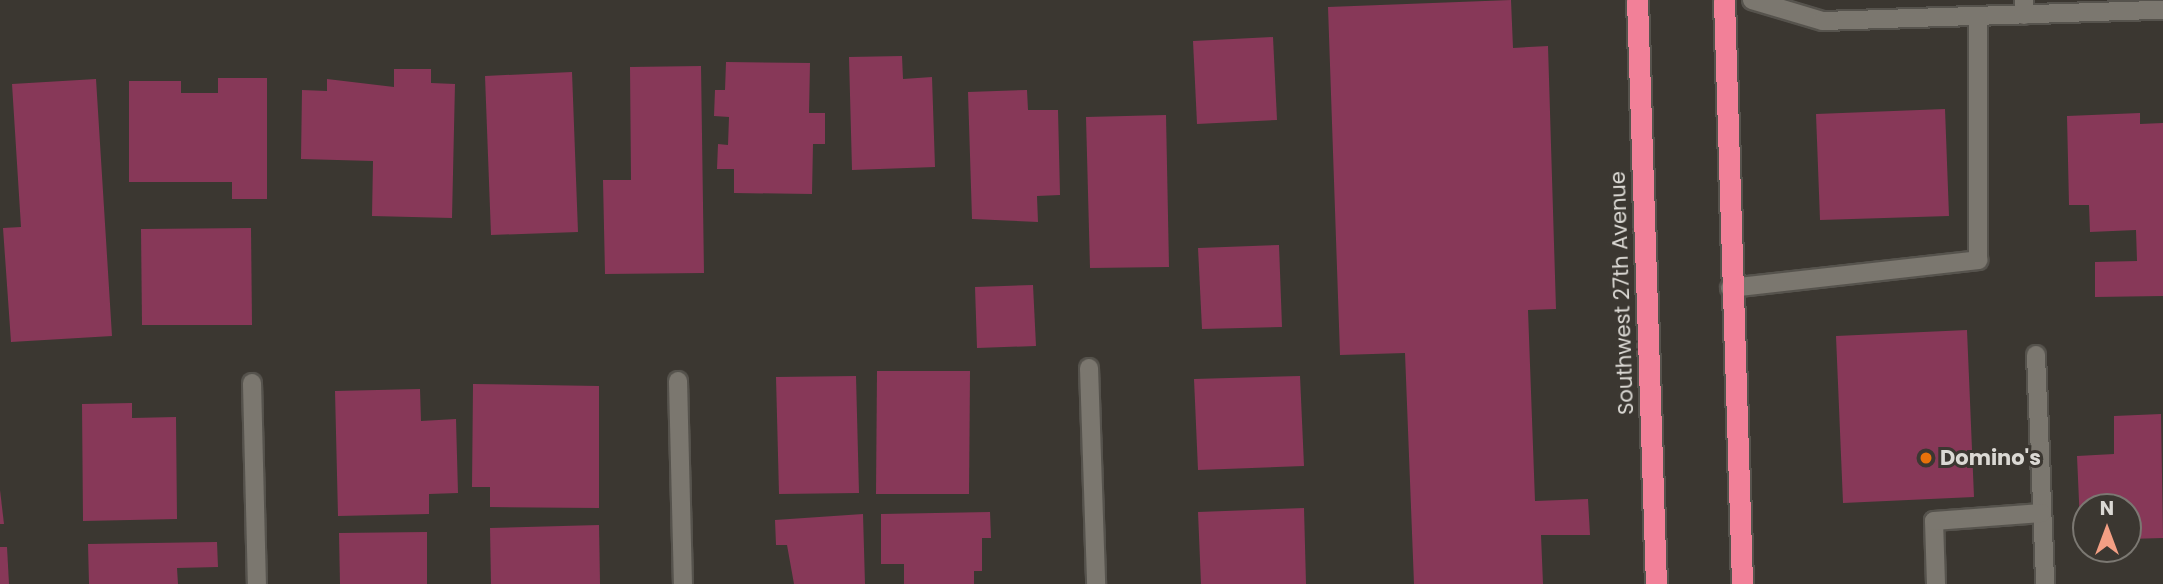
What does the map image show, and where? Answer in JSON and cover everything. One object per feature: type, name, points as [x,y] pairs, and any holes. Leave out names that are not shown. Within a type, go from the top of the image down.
[{"type":"highway","name":"Southwest 27th Avenue","points":[[1637,0],[1656,584]]},
{"type":"highway","points":[[1724,0],[1730,288],[1742,584]]},
{"type":"street","points":[[1752,0],[1823,21],[1978,16],[2024,8],[2163,10]]},
{"type":"street","points":[[1730,288],[1978,260],[1978,16]]},
{"type":"street","points":[[2036,355],[2045,584]]},
{"type":"street","points":[[1088,368],[1096,584]]},
{"type":"street","points":[[678,381],[683,584]]},
{"type":"street","points":[[252,383],[257,584]]},
{"type":"street","points":[[1936,584],[1934,521],[2042,513]]},
{"type":"building","points":[[1511,0],[1513,48],[1548,46],[1556,309],[1528,310],[1535,501],[1588,499],[1590,535],[1541,535],[1543,584],[1414,584],[1405,353],[1340,355],[1328,7]]},
{"type":"building","points":[[1273,37],[1277,120],[1197,124],[1193,41]]},
{"type":"building","points":[[902,56],[903,79],[932,77],[935,167],[852,170],[849,57]]},
{"type":"building","points":[[726,62],[810,63],[809,113],[825,113],[825,144],[813,144],[812,194],[734,193],[734,169],[717,169],[718,144],[728,145],[729,117],[714,116],[715,90],[725,90]]},
{"type":"building","points":[[701,66],[704,273],[605,274],[603,180],[631,180],[630,67]]},
{"type":"building","points":[[394,69],[431,69],[431,83],[455,84],[452,218],[372,216],[373,161],[301,159],[302,90],[327,91],[327,79],[394,87]]},
{"type":"building","points":[[572,72],[578,232],[491,235],[485,76]]},
{"type":"building","points":[[218,78],[267,78],[267,199],[232,199],[232,182],[129,182],[129,81],[181,81],[181,93],[218,93]]},
{"type":"building","points":[[96,79],[112,336],[11,342],[3,228],[21,227],[12,84]]},
{"type":"building","points":[[1027,90],[1028,110],[1058,110],[1060,195],[1037,196],[1038,222],[972,219],[968,92]]},
{"type":"building","points":[[1945,109],[1949,216],[1820,220],[1816,114]]},
{"type":"building","points":[[2140,113],[2140,124],[2163,123],[2163,296],[2095,297],[2095,262],[2137,261],[2136,230],[2090,232],[2089,205],[2069,205],[2067,116]]},
{"type":"building","points":[[1166,115],[1169,267],[1090,268],[1086,117]]},
{"type":"building","points":[[251,228],[252,325],[142,325],[141,229]]},
{"type":"building","points":[[1279,245],[1282,327],[1202,329],[1198,248]]},
{"type":"building","points":[[1033,285],[1036,346],[977,348],[975,287]]},
{"type":"building","points":[[1967,330],[1974,497],[1843,503],[1836,336]]},
{"type":"building","points":[[877,371],[970,371],[969,494],[876,494]]},
{"type":"building","points":[[856,376],[859,493],[779,494],[776,377]]},
{"type":"building","points":[[1300,376],[1304,466],[1198,470],[1194,379]]},
{"type":"building","points":[[473,384],[599,386],[599,508],[490,507],[490,487],[472,487]]},
{"type":"building","points":[[420,389],[421,421],[456,419],[458,493],[429,494],[429,514],[338,516],[335,391]]},
{"type":"building","points":[[132,403],[132,418],[176,417],[177,519],[83,521],[82,404]]},
{"type":"building","points":[[2161,414],[2163,538],[2142,539],[2142,493],[2079,493],[2077,456],[2114,454],[2114,416]]},
{"type":"building","points":[[0,490],[4,524],[0,524]]},
{"type":"building","points":[[1304,508],[1306,584],[1201,584],[1198,512]]},
{"type":"building","points":[[990,512],[991,538],[982,538],[982,571],[974,571],[974,584],[904,584],[904,564],[881,564],[881,514]]},
{"type":"building","points":[[863,514],[865,584],[794,584],[787,545],[776,545],[775,520]]},
{"type":"building","points":[[599,525],[600,584],[491,584],[490,528]]},
{"type":"building","points":[[427,532],[427,584],[340,584],[339,533]]},
{"type":"building","points":[[217,542],[218,567],[177,568],[178,584],[89,584],[88,544]]},
{"type":"building","points":[[0,547],[7,547],[9,584],[0,584]]},
{"type":"place","name":"Domino's","points":[[1926,458]]}]
